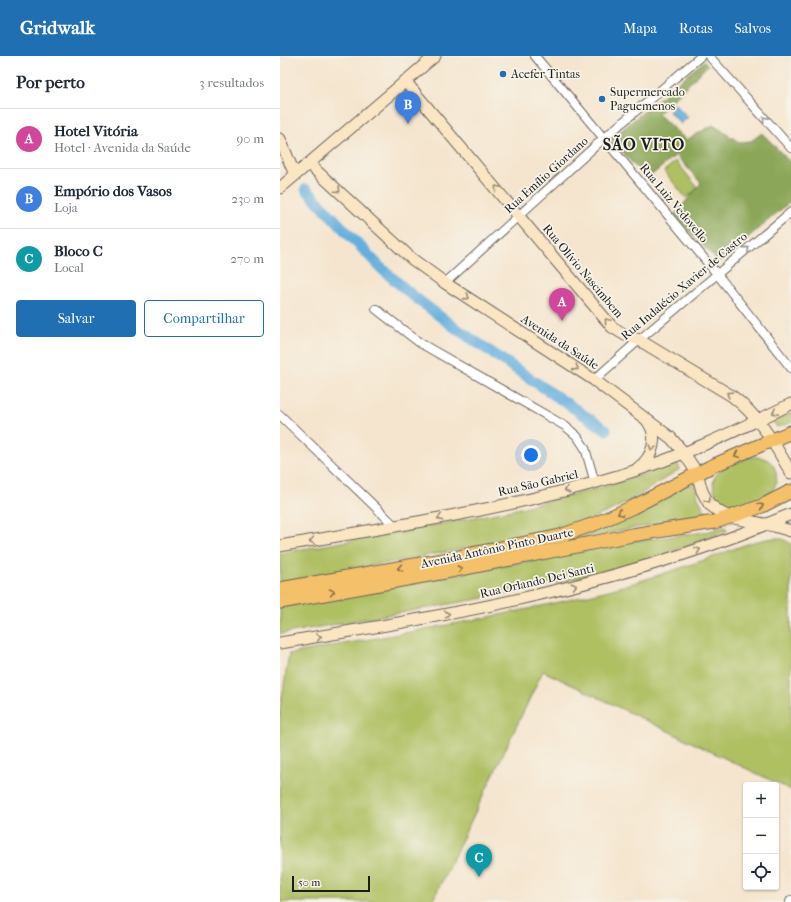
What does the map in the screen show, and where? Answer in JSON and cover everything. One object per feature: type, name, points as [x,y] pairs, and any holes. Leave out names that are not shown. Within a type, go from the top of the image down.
[{"type":"main road","points":[[280,188],[435,56]]},
{"type":"main road","name":"Rua Olívio Nascimbem","points":[[405,81],[520,215],[612,327],[625,335],[639,340],[732,396],[746,406],[772,440]]},
{"type":"main road","points":[[280,139],[295,175]]},
{"type":"main road","points":[[288,159],[296,164],[309,164]]},
{"type":"main road","name":"Avenida da Saúde","points":[[309,164],[412,259],[594,380],[671,438],[684,453],[697,473],[702,491],[709,504],[729,517],[767,524],[791,532]]},
{"type":"main road","name":"Rua São Gabriel","points":[[280,546],[395,526],[517,502],[595,483],[684,453],[791,404]]},
{"type":"main road","points":[[632,471],[641,466],[649,456],[654,445],[652,430],[645,418]]},
{"type":"main road","name":"Avenida Antônio Pinto Duarte","points":[[280,589],[443,560],[560,536],[597,524],[633,507],[697,473],[791,432]]},
{"type":"main road","points":[[772,440],[791,473]]},
{"type":"main road","name":"Avenida Antônio Pinto Duarte","points":[[280,602],[445,572],[632,535],[698,525],[762,506],[791,491]]},
{"type":"main road","name":"Rua Orlando Dei Santi","points":[[280,643],[452,613],[537,595],[606,578],[672,558],[791,514]]},
{"type":"street","name":"Rua Luiz Vedovello","points":[[535,56],[718,274],[791,368]]},
{"type":"street","name":"Rua Emílio Giordano","points":[[446,283],[604,138],[701,56]]},
{"type":"street","points":[[709,56],[791,148]]},
{"type":"street","name":"Rua Indalécio Xavier de Castro","points":[[594,380],[639,340],[791,212]]},
{"type":"street","points":[[376,309],[420,343],[565,426],[577,436],[585,448],[595,483]]},
{"type":"street","points":[[280,415],[395,526]]},
{"type":"green space","points":[[704,61],[708,65],[658,114],[686,140],[713,125],[739,142],[751,141],[762,133],[791,163],[791,201],[719,262],[674,216],[701,183],[676,155],[648,178],[642,174],[611,139]]},
{"type":"green space","points":[[676,161],[698,188],[686,198],[664,171]]},
{"type":"green space","points":[[791,413],[791,423],[777,427],[773,421]]},
{"type":"green space","points":[[751,457],[765,459],[774,467],[776,471],[776,484],[772,491],[765,496],[738,505],[732,505],[721,500],[714,490],[714,478],[725,467]]},
{"type":"green space","points":[[677,463],[680,469],[634,498],[605,513],[572,525],[537,535],[280,583],[280,553],[512,510],[607,486]]},
{"type":"green space","points":[[689,484],[695,485],[699,500],[707,512],[705,516],[567,542],[567,540]]},
{"type":"green space","points":[[725,527],[727,531],[683,548],[604,572],[512,593],[280,634],[280,607],[635,541],[705,532]]},
{"type":"green space","points":[[777,538],[785,540],[791,544],[791,790],[779,784],[779,782],[774,782],[543,671],[432,902],[280,902],[280,709],[289,654],[450,625],[569,600],[647,579],[735,548]]},
{"type":"water","points":[[675,104],[688,117],[681,124],[669,112]]},
{"type":"waterway","points":[[306,189],[382,269],[412,295],[454,327],[606,430]]},
{"type":"place","name":"Acefer Tintas","points":[[503,74]]},
{"type":"place","name":"Supermercado Paguemenos","points":[[602,99]]},
{"type":"place","name":"Empório dos Vasos","points":[[408,124]]},
{"type":"place","name":"Hotel Vitória","points":[[562,321]]},
{"type":"place","name":"Bloco C","points":[[479,877]]},
{"type":"district","name":"SÃO VITO","points":[[644,144]]}]
